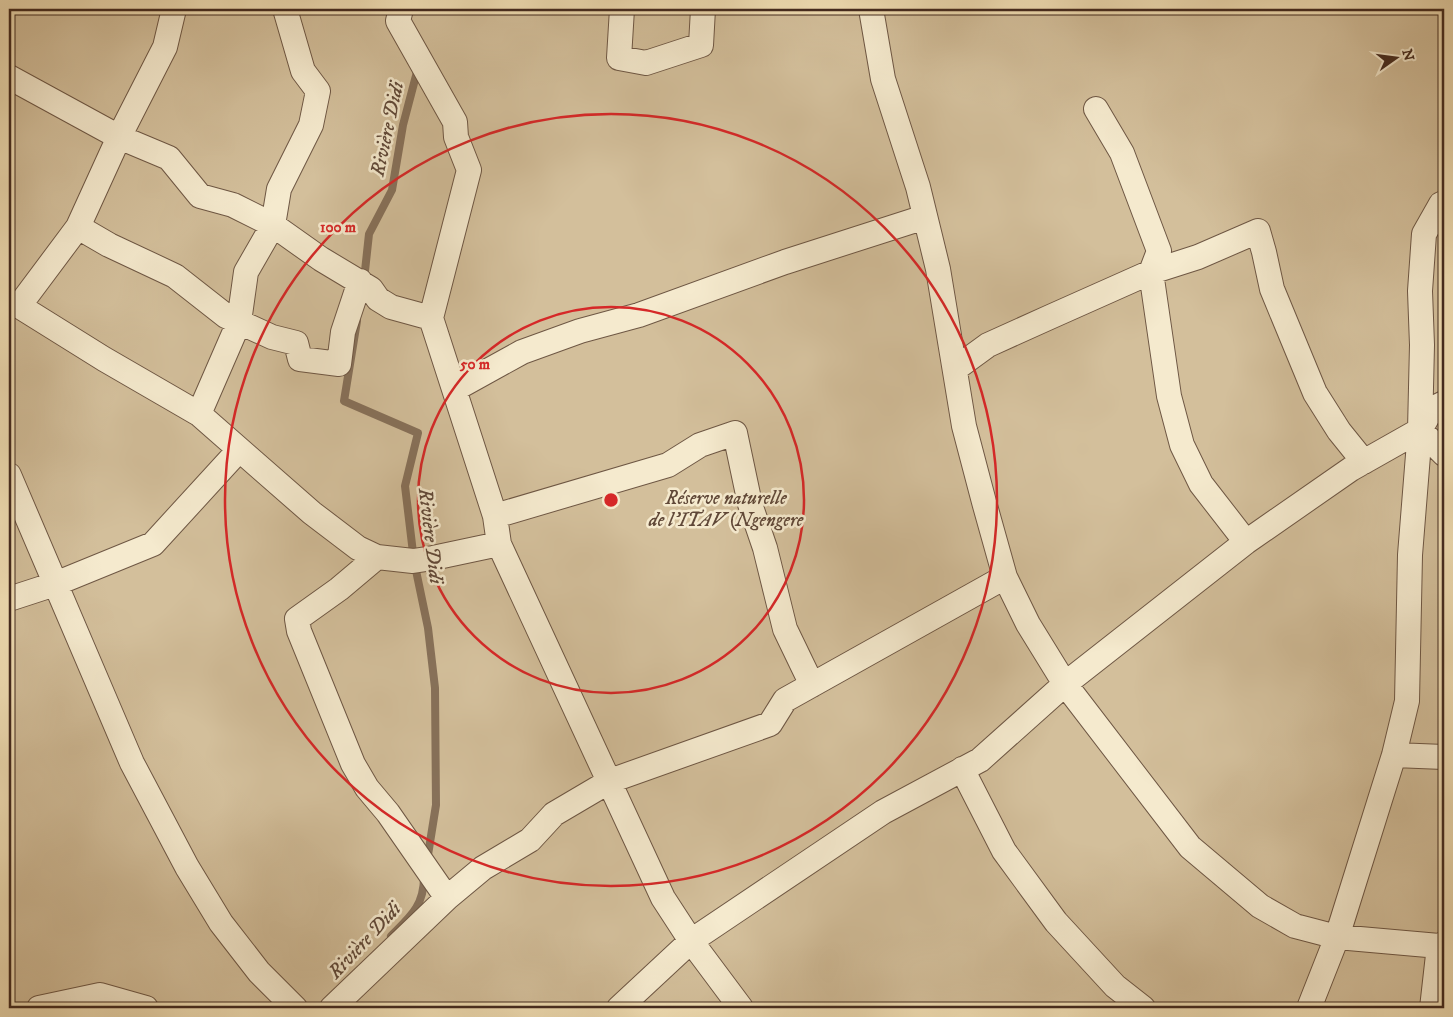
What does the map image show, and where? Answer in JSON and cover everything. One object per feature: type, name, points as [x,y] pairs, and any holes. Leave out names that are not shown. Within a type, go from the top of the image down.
[{"type":"street","points":[[174,9],[166,47],[119,137],[78,227],[14,305],[199,414],[312,513],[358,548],[389,558],[412,560],[433,558],[499,544]]},
{"type":"street","points":[[199,414],[239,322],[246,272],[274,225],[278,189],[311,125],[318,91],[303,71],[285,9]]},
{"type":"street","points":[[402,9],[398,21],[455,122],[456,137],[468,170],[431,318],[496,516],[499,544],[663,898],[691,941],[741,1008]]},
{"type":"street","points":[[622,9],[619,58],[646,62],[700,45],[703,9]]},
{"type":"street","points":[[871,9],[884,79],[918,187],[938,269],[964,426],[1006,577],[1028,624],[1064,684],[1190,847],[1260,906],[1295,926],[1337,937],[1443,948],[1432,1008]]},
{"type":"street","points":[[9,77],[119,137],[169,158],[200,196],[232,205],[274,225],[321,259],[365,285],[378,299],[391,307],[431,318]]},
{"type":"street","points":[[1096,109],[1122,153],[1159,252],[1151,272],[1168,396],[1182,445],[1201,484],[1246,542]]},
{"type":"street","points":[[1310,1008],[1337,937],[1394,755],[1407,701],[1410,555],[1420,430],[1422,346],[1420,291],[1424,234],[1444,202]]},
{"type":"street","points":[[455,390],[522,352],[572,334],[639,315],[784,262],[925,217]]},
{"type":"street","points":[[78,227],[175,276],[226,316],[272,337],[296,343],[300,360],[339,364],[343,332],[365,285]]},
{"type":"street","points":[[955,369],[988,345],[1151,272],[1198,257],[1258,231],[1272,289],[1315,393],[1338,431],[1364,462]]},
{"type":"street","points":[[619,1008],[691,941],[883,812],[980,760],[1064,684],[1246,542],[1364,462],[1420,430],[1432,409],[1444,403]]},
{"type":"street","points":[[1420,430],[1444,454]]},
{"type":"street","points":[[496,516],[668,465],[700,444],[735,433],[750,504],[765,548],[785,629],[812,685]]},
{"type":"street","points":[[9,599],[55,584],[153,544],[239,450]]},
{"type":"street","points":[[9,475],[132,763],[187,867],[221,923],[259,972],[295,1008]]},
{"type":"street","points":[[389,558],[339,589],[298,619],[298,625],[353,764],[367,788],[388,813],[416,857],[447,898]]},
{"type":"street","points":[[332,1008],[447,898],[483,868],[530,840],[554,814],[610,781],[770,724],[785,700],[1006,577]]},
{"type":"street","points":[[1394,755],[1444,757]]},
{"type":"street","points":[[962,769],[1004,851],[1056,922],[1115,986],[1143,1008]]},
{"type":"street","points":[[39,1008],[100,995],[146,1008]]},
{"type":"green space","name":"Réserve naturelle de l'ITAV (Ngengere","points":[[9,9],[1444,9],[1444,1008],[9,1008]]},
{"type":"waterway","name":"Rivière Didi","points":[[364,280],[369,234],[392,190],[403,125],[418,68]]},
{"type":"waterway","name":"Rivière Didi","points":[[357,321],[344,401],[418,433],[405,486],[414,561],[428,628],[435,688],[436,805],[427,861]]},
{"type":"waterway","name":"Rivière Didi","points":[[391,936],[410,917],[419,903],[422,896],[424,877]]}]
